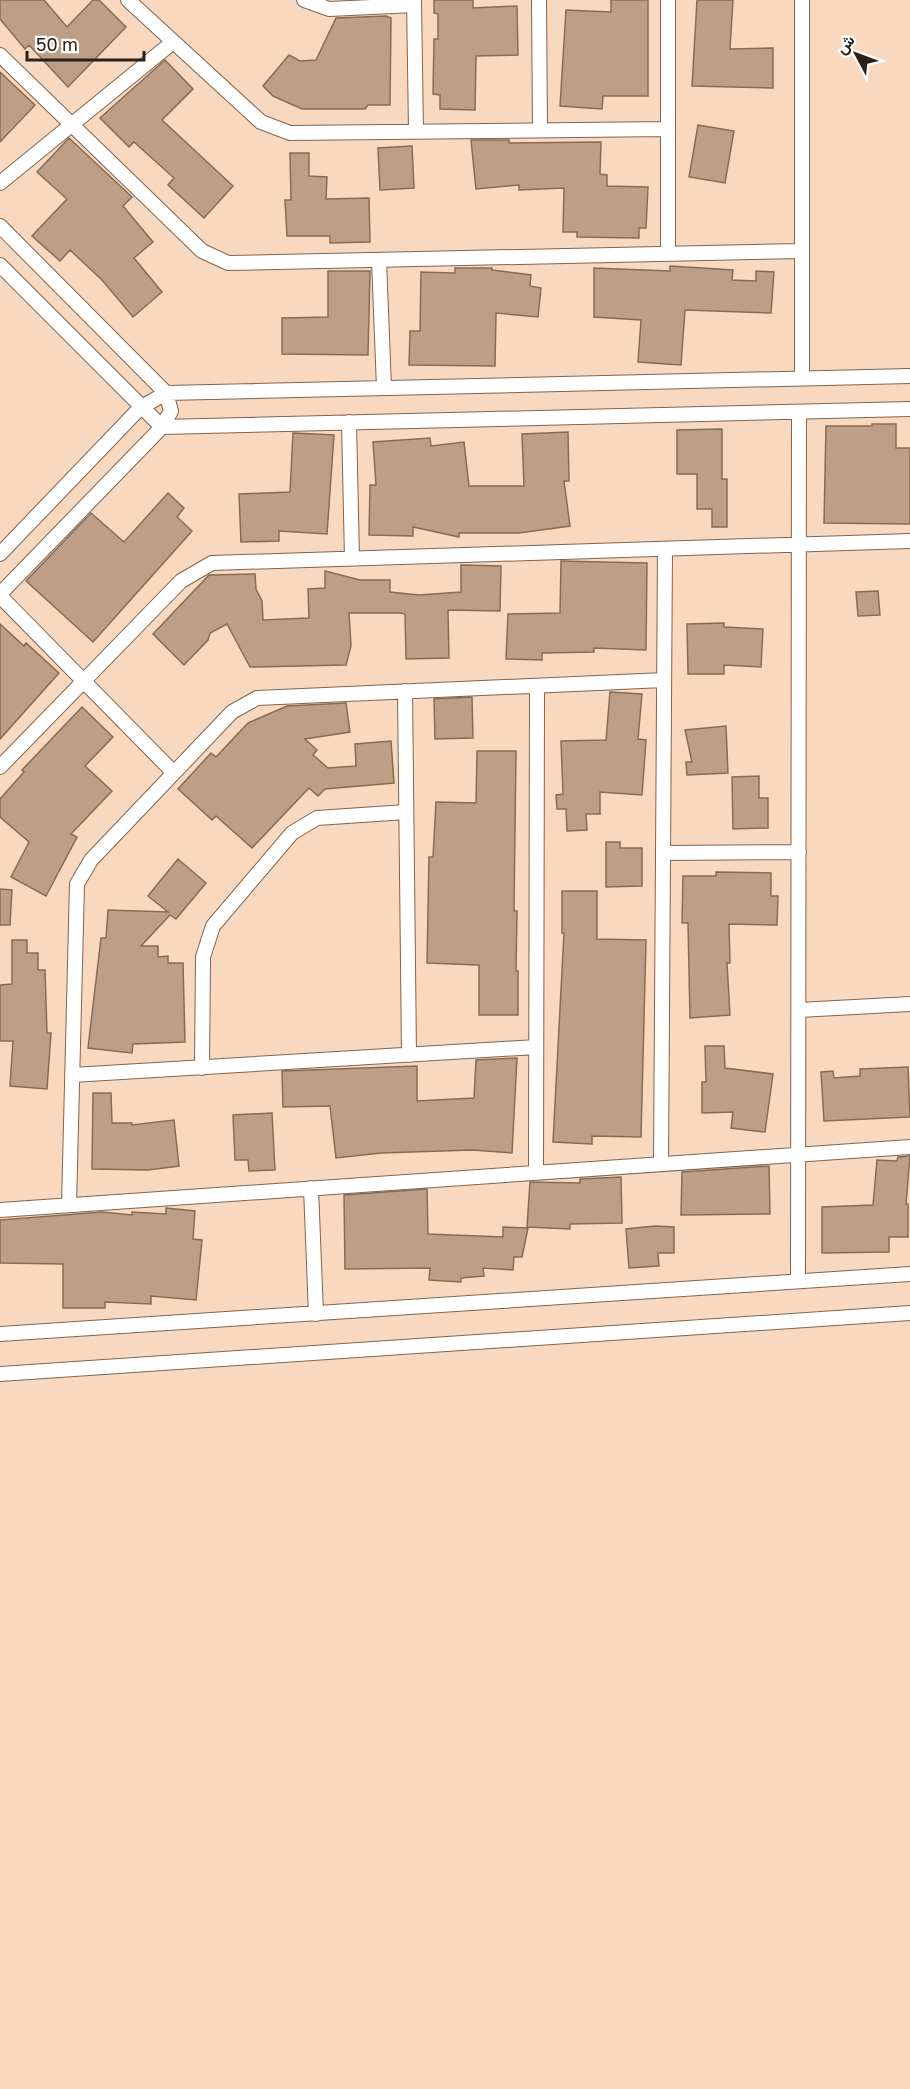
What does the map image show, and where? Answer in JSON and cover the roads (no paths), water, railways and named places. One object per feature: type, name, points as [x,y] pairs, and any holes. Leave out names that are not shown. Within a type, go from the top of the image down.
[{"type":"street","points":[[128,0],[261,122],[290,133],[668,129]]},
{"type":"street","points":[[304,0],[328,9],[414,3],[416,131]]},
{"type":"street","points":[[539,0],[540,130]]},
{"type":"street","points":[[668,0],[668,254]]},
{"type":"street","points":[[802,0],[802,378]]},
{"type":"street","points":[[0,183],[173,42]]},
{"type":"street","points":[[0,55],[202,251],[228,263],[802,251]]},
{"type":"street","points":[[0,226],[166,393],[171,411],[162,427],[0,595],[174,773]]},
{"type":"street","points":[[379,260],[384,388]]},
{"type":"street","points":[[0,265],[140,408],[162,427],[910,409]]},
{"type":"street","points":[[0,554],[140,408],[166,393],[910,375]]},
{"type":"street","points":[[798,1281],[800,412]]},
{"type":"street","points":[[349,422],[352,559]]},
{"type":"street","points":[[0,767],[182,581],[212,564],[910,542]]},
{"type":"street","points":[[661,1164],[665,549]]},
{"type":"street","points":[[69,1205],[77,884],[91,860],[232,711],[257,698],[664,680]]},
{"type":"street","points":[[536,1173],[537,686]]},
{"type":"street","points":[[405,691],[409,1055]]},
{"type":"street","points":[[202,1068],[203,957],[213,926],[292,833],[317,818],[406,812]]},
{"type":"street","points":[[663,853],[799,852]]},
{"type":"street","points":[[799,1010],[910,1004]]},
{"type":"street","points":[[72,1075],[536,1047]]},
{"type":"street","points":[[0,1210],[910,1147]]},
{"type":"street","points":[[311,1188],[316,1314]]},
{"type":"street","points":[[0,1334],[910,1274]]},
{"type":"street","points":[[0,1374],[910,1313]]}]
